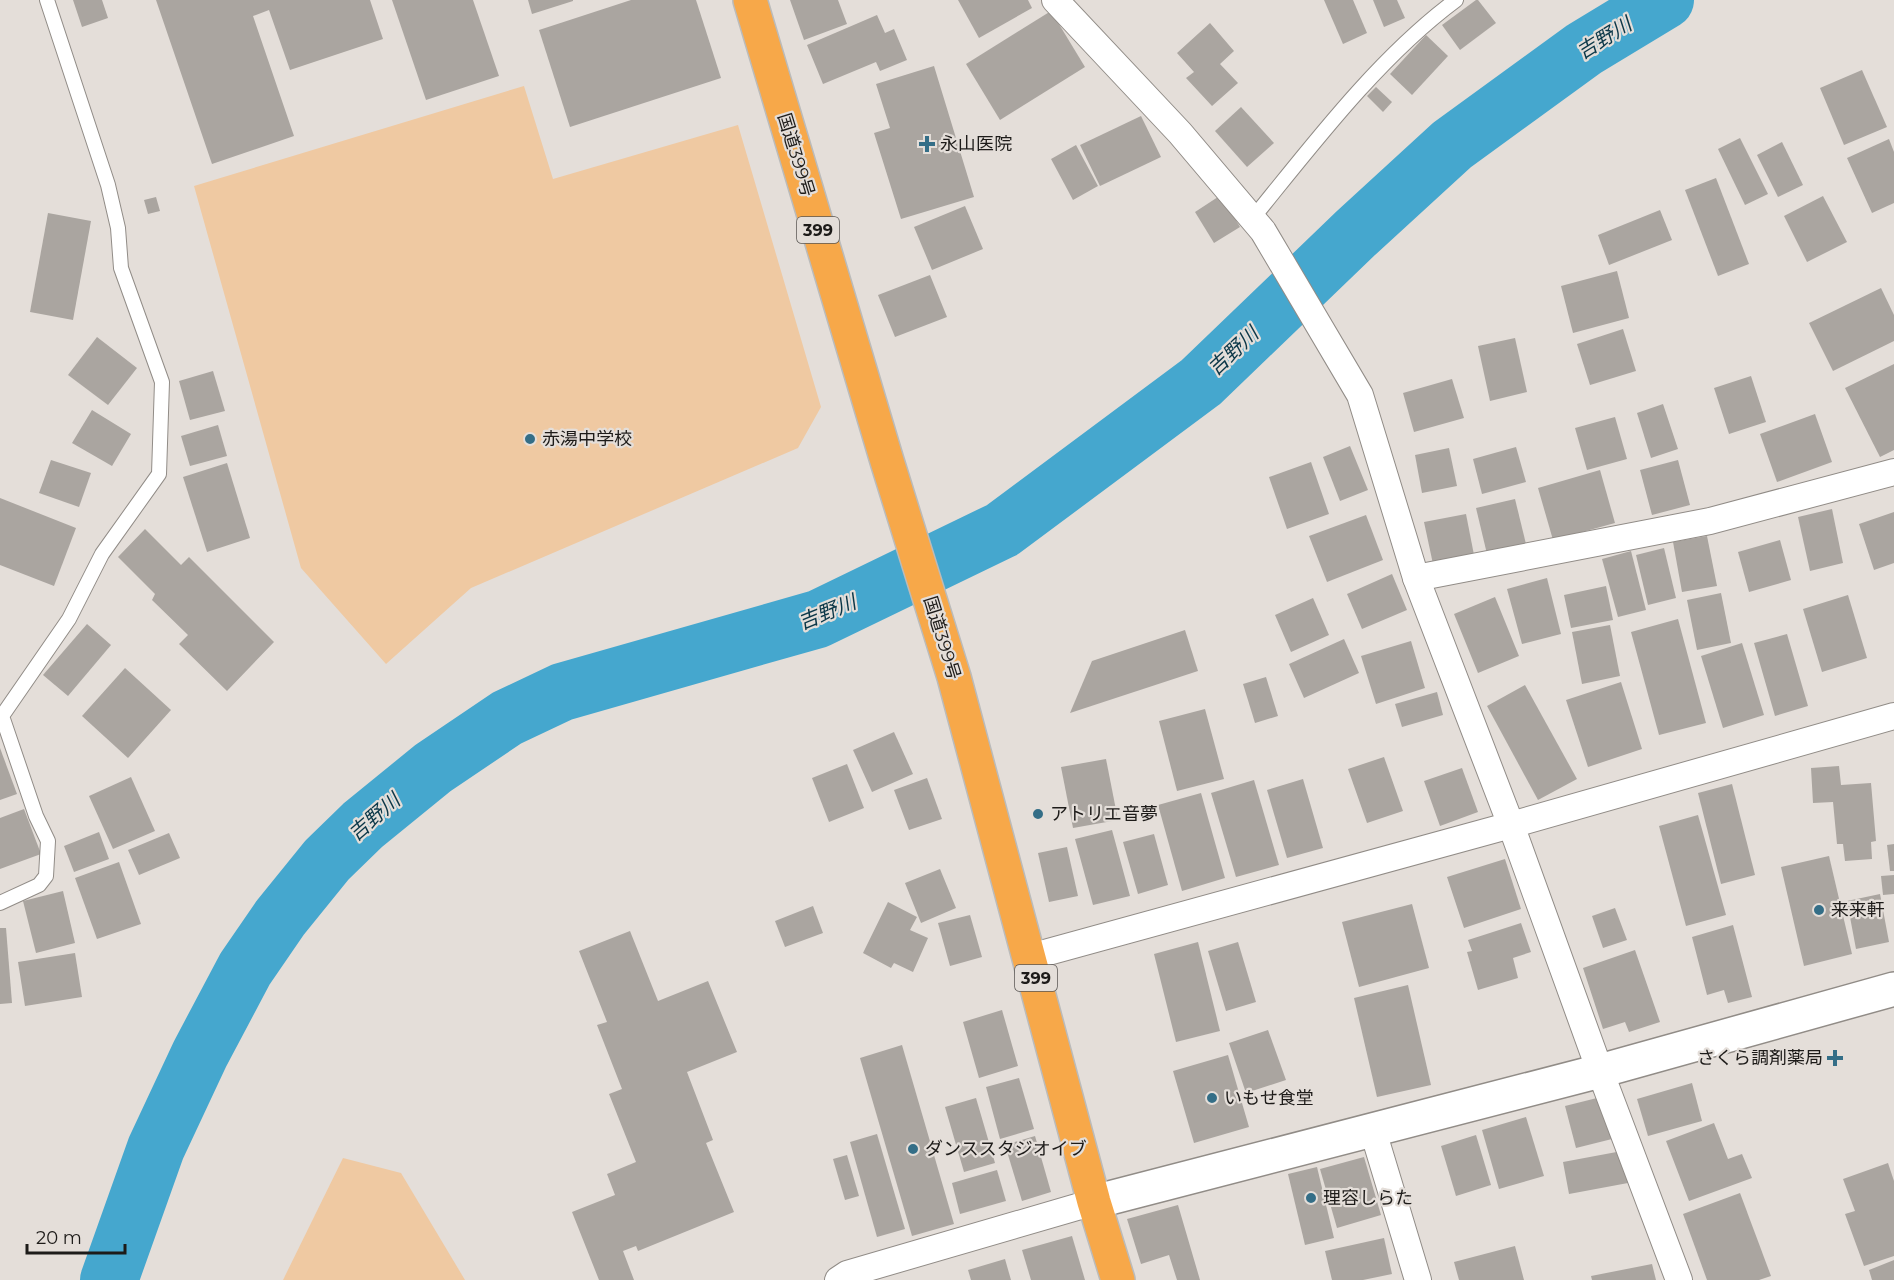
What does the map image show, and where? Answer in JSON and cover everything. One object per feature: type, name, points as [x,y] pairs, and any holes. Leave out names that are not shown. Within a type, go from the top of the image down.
[{"type":"highway","name":"国道399号","points":[[750,0],[887,461],[954,676],[1094,1202],[1118,1280]]},
{"type":"street","points":[[1055,0],[1180,133],[1258,225],[1360,395],[1416,578],[1511,825],[1679,1280]]},
{"type":"street","points":[[1416,578],[1710,520],[1894,472]]},
{"type":"street","points":[[1030,957],[1511,825],[1894,716]]},
{"type":"street","points":[[838,1280],[847,1274],[1094,1202],[1600,1071],[1894,989]]},
{"type":"street","points":[[1373,1131],[1418,1280]]},
{"type":"lane","points":[[0,903],[39,885],[46,876],[48,842],[36,816],[2,717],[69,619],[102,554],[159,474],[162,382],[121,267],[118,228],[108,185],[47,0]]},
{"type":"lane","points":[[1258,225],[1330,124],[1402,47],[1456,0]]},
{"type":"shaded area","points":[[524,86],[553,179],[738,125],[821,407],[798,448],[471,588],[386,664],[301,568],[194,186]]},
{"type":"shaded area","points":[[343,1158],[401,1173],[465,1280],[283,1280]]},
{"type":"building","points":[[73,0],[102,0],[108,18],[82,27]]},
{"type":"building","points":[[156,0],[370,0],[383,39],[290,70],[269,10],[253,16],[294,136],[212,164]]},
{"type":"building","points":[[392,0],[473,0],[499,76],[426,100]]},
{"type":"building","points":[[528,0],[573,0],[573,1],[532,14]]},
{"type":"building","points":[[631,0],[696,0],[721,78],[570,127],[539,30]]},
{"type":"building","points":[[790,0],[838,0],[847,24],[804,40]]},
{"type":"building","points":[[958,0],[1028,0],[1032,8],[979,38]]},
{"type":"building","points":[[1324,0],[1353,0],[1367,33],[1343,44]]},
{"type":"building","points":[[1373,0],[1397,0],[1405,18],[1384,27]]},
{"type":"building","points":[[1476,0],[1496,23],[1460,50],[1442,25]]},
{"type":"building","points":[[1051,11],[1085,67],[1000,120],[966,64]]},
{"type":"building","points":[[877,15],[885,33],[894,29],[907,60],[880,71],[876,62],[823,84],[807,45]]},
{"type":"building","points":[[1210,23],[1234,51],[1220,64],[1238,83],[1212,106],[1186,78],[1194,72],[1177,53]]},
{"type":"building","points":[[1426,35],[1448,56],[1412,95],[1390,74]]},
{"type":"building","points":[[934,66],[974,197],[901,219],[874,133],[890,128],[876,84]]},
{"type":"building","points":[[1862,70],[1887,127],[1844,145],[1820,88]]},
{"type":"building","points":[[1376,87],[1392,102],[1383,112],[1367,96]]},
{"type":"building","points":[[1241,107],[1274,143],[1247,167],[1215,131]]},
{"type":"building","points":[[1141,116],[1161,157],[1100,186],[1080,145]]},
{"type":"building","points":[[1740,138],[1768,194],[1745,205],[1718,149]]},
{"type":"building","points":[[1889,139],[1894,152],[1894,203],[1872,213],[1847,158]]},
{"type":"building","points":[[1782,142],[1803,185],[1778,197],[1757,155]]},
{"type":"building","points":[[1076,145],[1098,186],[1073,200],[1051,159]]},
{"type":"building","points":[[1716,178],[1749,264],[1718,276],[1685,190]]},
{"type":"building","points":[[1221,195],[1240,227],[1214,243],[1195,212]]},
{"type":"building","points":[[1823,196],[1847,242],[1807,262],[1784,216]]},
{"type":"building","points":[[156,197],[160,211],[148,214],[144,200]]},
{"type":"building","points":[[965,206],[983,249],[932,270],[914,227]]},
{"type":"building","points":[[1660,210],[1672,240],[1609,265],[1598,235]]},
{"type":"building","points":[[48,213],[91,221],[73,320],[30,312]]},
{"type":"building","points":[[1617,271],[1629,318],[1573,333],[1561,286]]},
{"type":"building","points":[[930,275],[947,317],[895,337],[878,295]]},
{"type":"building","points":[[1881,288],[1894,315],[1894,341],[1833,371],[1809,323]]},
{"type":"building","points":[[1623,329],[1636,371],[1590,385],[1577,344]]},
{"type":"building","points":[[97,337],[137,368],[108,405],[68,375]]},
{"type":"building","points":[[1515,338],[1527,392],[1490,401],[1478,346]]},
{"type":"building","points":[[1894,364],[1894,450],[1880,457],[1845,388]]},
{"type":"building","points":[[213,371],[225,411],[190,420],[179,381]]},
{"type":"building","points":[[1751,376],[1766,422],[1729,434],[1714,388]]},
{"type":"building","points":[[1452,379],[1464,418],[1414,432],[1403,393]]},
{"type":"building","points":[[1663,404],[1678,449],[1651,458],[1637,413]]},
{"type":"building","points":[[92,410],[131,434],[112,466],[72,443]]},
{"type":"building","points":[[1815,414],[1832,462],[1777,482],[1760,434]]},
{"type":"building","points":[[1615,417],[1627,459],[1587,470],[1575,428]]},
{"type":"building","points":[[218,425],[227,456],[190,466],[181,436]]},
{"type":"building","points":[[1350,446],[1368,490],[1340,501],[1323,457]]},
{"type":"building","points":[[1516,447],[1526,482],[1482,494],[1473,459]]},
{"type":"building","points":[[1449,448],[1457,486],[1422,493],[1415,455]]},
{"type":"building","points":[[51,460],[91,473],[79,507],[39,493]]},
{"type":"building","points":[[1678,460],[1690,505],[1652,515],[1640,470]]},
{"type":"building","points":[[1311,462],[1329,514],[1287,529],[1269,477]]},
{"type":"building","points":[[227,463],[250,538],[207,552],[183,477]]},
{"type":"building","points":[[1600,470],[1615,523],[1553,540],[1538,488]]},
{"type":"building","points":[[0,498],[76,528],[54,586],[0,565]]},
{"type":"building","points":[[1515,499],[1526,544],[1487,554],[1476,508]]},
{"type":"building","points":[[1832,509],[1843,563],[1810,571],[1798,517]]},
{"type":"building","points":[[1894,512],[1894,563],[1874,570],[1859,524]]},
{"type":"building","points":[[1466,514],[1474,555],[1433,564],[1424,522]]},
{"type":"building","points":[[1366,515],[1383,560],[1327,582],[1309,536]]},
{"type":"building","points":[[145,529],[181,565],[189,557],[274,642],[227,691],[179,644],[188,635],[152,600],[155,594],[118,557]]},
{"type":"building","points":[[1707,536],[1717,586],[1682,592],[1673,542]]},
{"type":"building","points":[[1780,540],[1791,580],[1749,592],[1738,552]]},
{"type":"building","points":[[1664,548],[1676,598],[1648,605],[1636,555]]},
{"type":"building","points":[[1631,551],[1646,610],[1618,617],[1602,559]]},
{"type":"building","points":[[1392,574],[1407,610],[1362,629],[1347,594]]},
{"type":"building","points":[[1547,578],[1561,634],[1522,644],[1507,589]]},
{"type":"building","points":[[1606,586],[1613,620],[1571,628],[1564,595]]},
{"type":"building","points":[[1721,593],[1731,643],[1697,650],[1687,600]]},
{"type":"building","points":[[1848,595],[1867,658],[1822,672],[1803,609]]},
{"type":"building","points":[[1495,597],[1519,656],[1478,673],[1454,614]]},
{"type":"building","points":[[1313,598],[1329,635],[1291,652],[1275,615]]},
{"type":"building","points":[[1678,619],[1706,723],[1659,735],[1631,632]]},
{"type":"building","points":[[87,624],[111,645],[68,696],[43,675]]},
{"type":"building","points":[[1610,625],[1620,676],[1582,684],[1572,632]]},
{"type":"building","points":[[1185,630],[1198,671],[1070,713],[1092,661]]},
{"type":"building","points":[[1787,634],[1808,706],[1775,716],[1754,643]]},
{"type":"building","points":[[1344,639],[1359,673],[1304,698],[1289,664]]},
{"type":"building","points":[[1411,641],[1425,688],[1376,704],[1361,656]]},
{"type":"building","points":[[1742,643],[1764,715],[1723,728],[1701,656]]},
{"type":"building","points":[[125,668],[171,710],[128,758],[82,716]]},
{"type":"building","points":[[1266,677],[1278,716],[1255,723],[1243,684]]},
{"type":"building","points":[[1621,682],[1642,749],[1588,767],[1566,700]]},
{"type":"building","points":[[1525,685],[1577,779],[1538,800],[1487,706]]},
{"type":"building","points":[[1437,692],[1443,715],[1402,727],[1395,704]]},
{"type":"building","points":[[1205,709],[1224,779],[1177,791],[1159,721]]},
{"type":"building","points":[[894,732],[913,774],[872,792],[853,750]]},
{"type":"building","points":[[0,748],[17,794],[0,800]]},
{"type":"building","points":[[1384,757],[1403,811],[1367,823],[1348,769]]},
{"type":"building","points":[[1106,759],[1118,820],[1073,828],[1061,767]]},
{"type":"building","points":[[847,764],[864,808],[829,822],[812,778]]},
{"type":"building","points":[[1839,766],[1841,785],[1871,783],[1876,841],[1871,842],[1872,859],[1845,861],[1843,844],[1837,844],[1833,802],[1813,803],[1811,768]]},
{"type":"building","points":[[1462,768],[1478,812],[1440,826],[1424,781]]},
{"type":"building","points":[[131,777],[155,831],[113,849],[89,796]]},
{"type":"building","points":[[927,778],[942,819],[909,830],[894,790]]},
{"type":"building","points":[[1303,779],[1323,848],[1287,858],[1267,790]]},
{"type":"building","points":[[1254,780],[1279,865],[1236,877],[1211,793]]},
{"type":"building","points":[[1732,784],[1755,875],[1721,884],[1698,793]]},
{"type":"building","points":[[1201,793],[1225,878],[1182,891],[1158,805]]},
{"type":"building","points":[[24,809],[41,854],[0,869],[0,818]]},
{"type":"building","points":[[1698,815],[1726,915],[1686,926],[1659,826]]},
{"type":"building","points":[[1112,830],[1130,896],[1093,905],[1075,839]]},
{"type":"building","points":[[99,832],[109,859],[74,872],[64,846]]},
{"type":"building","points":[[169,833],[180,858],[139,875],[128,850]]},
{"type":"building","points":[[1154,834],[1168,885],[1138,894],[1123,842]]},
{"type":"building","points":[[1894,844],[1894,871],[1890,871],[1887,845]]},
{"type":"building","points":[[1067,847],[1078,896],[1049,902],[1038,853]]},
{"type":"building","points":[[1829,856],[1852,954],[1804,966],[1781,867]]},
{"type":"building","points":[[1505,859],[1521,909],[1464,928],[1447,877]]},
{"type":"building","points":[[119,862],[141,924],[97,939],[75,878]]},
{"type":"building","points":[[940,869],[956,908],[921,923],[905,883]]},
{"type":"building","points":[[1894,875],[1894,894],[1883,895],[1881,876]]},
{"type":"building","points":[[63,891],[75,943],[36,953],[23,901]]},
{"type":"building","points":[[1880,894],[1889,942],[1856,949],[1847,901]]},
{"type":"building","points":[[888,902],[917,917],[910,930],[928,938],[913,972],[894,963],[891,968],[863,953]]},
{"type":"building","points":[[1412,904],[1429,968],[1359,987],[1342,922]]},
{"type":"building","points":[[813,906],[823,933],[785,947],[775,921]]},
{"type":"building","points":[[1615,908],[1627,940],[1603,948],[1592,916]]},
{"type":"building","points":[[970,915],[982,957],[950,966],[938,923]]},
{"type":"building","points":[[1521,923],[1531,952],[1513,958],[1518,978],[1478,990],[1467,952],[1472,951],[1468,940]]},
{"type":"building","points":[[1733,925],[1752,997],[1728,1003],[1724,990],[1707,995],[1692,937]]},
{"type":"building","points":[[0,928],[6,928],[12,1003],[0,1004]]},
{"type":"building","points":[[630,931],[658,1001],[708,981],[737,1052],[687,1072],[713,1140],[706,1143],[734,1212],[638,1251],[636,1246],[623,1251],[634,1280],[599,1280],[572,1212],[615,1195],[607,1174],[636,1162],[609,1094],[622,1089],[597,1025],[607,1022],[579,951]]},
{"type":"building","points":[[1198,942],[1220,1031],[1176,1042],[1154,954]]},
{"type":"building","points":[[1238,942],[1256,1002],[1226,1011],[1208,951]]},
{"type":"building","points":[[1635,950],[1660,1022],[1629,1032],[1625,1022],[1603,1029],[1583,968]]},
{"type":"building","points":[[75,953],[82,997],[25,1006],[18,962]]},
{"type":"building","points":[[1408,985],[1431,1085],[1377,1097],[1354,998]]},
{"type":"building","points":[[1002,1010],[1018,1066],[979,1078],[963,1022]]},
{"type":"building","points":[[1268,1030],[1286,1080],[1246,1093],[1229,1043]]},
{"type":"building","points":[[902,1045],[954,1224],[912,1236],[860,1058]]},
{"type":"building","points":[[1228,1055],[1249,1127],[1194,1143],[1173,1071]]},
{"type":"building","points":[[1019,1078],[1034,1129],[1000,1139],[986,1087]]},
{"type":"building","points":[[1692,1083],[1702,1121],[1648,1136],[1637,1099]]},
{"type":"building","points":[[1601,1097],[1612,1139],[1576,1148],[1565,1106]]},
{"type":"building","points":[[976,1098],[995,1163],[964,1172],[945,1107]]},
{"type":"building","points":[[1526,1117],[1544,1176],[1499,1189],[1482,1130]]},
{"type":"building","points":[[1714,1123],[1728,1159],[1742,1154],[1752,1178],[1689,1201],[1666,1141]]},
{"type":"building","points":[[877,1134],[905,1229],[877,1237],[850,1142]]},
{"type":"building","points":[[1476,1135],[1491,1185],[1456,1196],[1441,1146]]},
{"type":"building","points":[[1035,1136],[1051,1192],[1022,1201],[1005,1145]]},
{"type":"building","points":[[1622,1151],[1628,1183],[1569,1194],[1563,1162]]},
{"type":"building","points":[[847,1155],[859,1196],[845,1200],[833,1159]]},
{"type":"building","points":[[1364,1157],[1381,1215],[1337,1228],[1320,1169]]},
{"type":"building","points":[[1888,1163],[1894,1181],[1894,1256],[1864,1266],[1845,1214],[1855,1211],[1843,1179]]},
{"type":"building","points":[[1317,1167],[1334,1238],[1305,1245],[1288,1174]]},
{"type":"building","points":[[997,1170],[1006,1201],[960,1214],[952,1183]]},
{"type":"building","points":[[1740,1193],[1771,1276],[1759,1280],[1707,1280],[1683,1214]]},
{"type":"building","points":[[1178,1205],[1200,1280],[1177,1280],[1169,1255],[1141,1264],[1127,1219]]},
{"type":"building","points":[[1072,1236],[1085,1280],[1031,1280],[1022,1250]]},
{"type":"building","points":[[1384,1238],[1392,1274],[1363,1280],[1332,1280],[1325,1251]]},
{"type":"building","points":[[1515,1246],[1524,1280],[1459,1280],[1454,1262]]},
{"type":"building","points":[[1005,1259],[1011,1280],[971,1280],[968,1270]]},
{"type":"building","points":[[1894,1260],[1894,1280],[1872,1280],[1869,1270]]},
{"type":"building","points":[[1652,1264],[1656,1280],[1592,1280],[1591,1276]]},
{"type":"waterway","name":"吉野川","points":[[109,1280],[156,1148],[200,1054],[245,969],[280,918],[327,860],[363,825],[433,768],[507,718],[562,692],[818,619],[1002,530],[1201,382],[1356,233],[1452,145],[1584,49],[1665,0]]},
{"type":"place","name":"永山医院","points":[[927,144]]},
{"type":"place","name":"赤湯中学校","points":[[530,439]]},
{"type":"place","name":"アトリエ音夢","points":[[1038,814]]},
{"type":"place","name":"来来軒","points":[[1819,910]]},
{"type":"place","name":"さくら調剤薬局","points":[[1835,1058]]},
{"type":"place","name":"いもせ食堂","points":[[1212,1098]]},
{"type":"place","name":"ダンススタジオイブ","points":[[913,1149]]},
{"type":"place","name":"理容しらた","points":[[1311,1198]]}]
